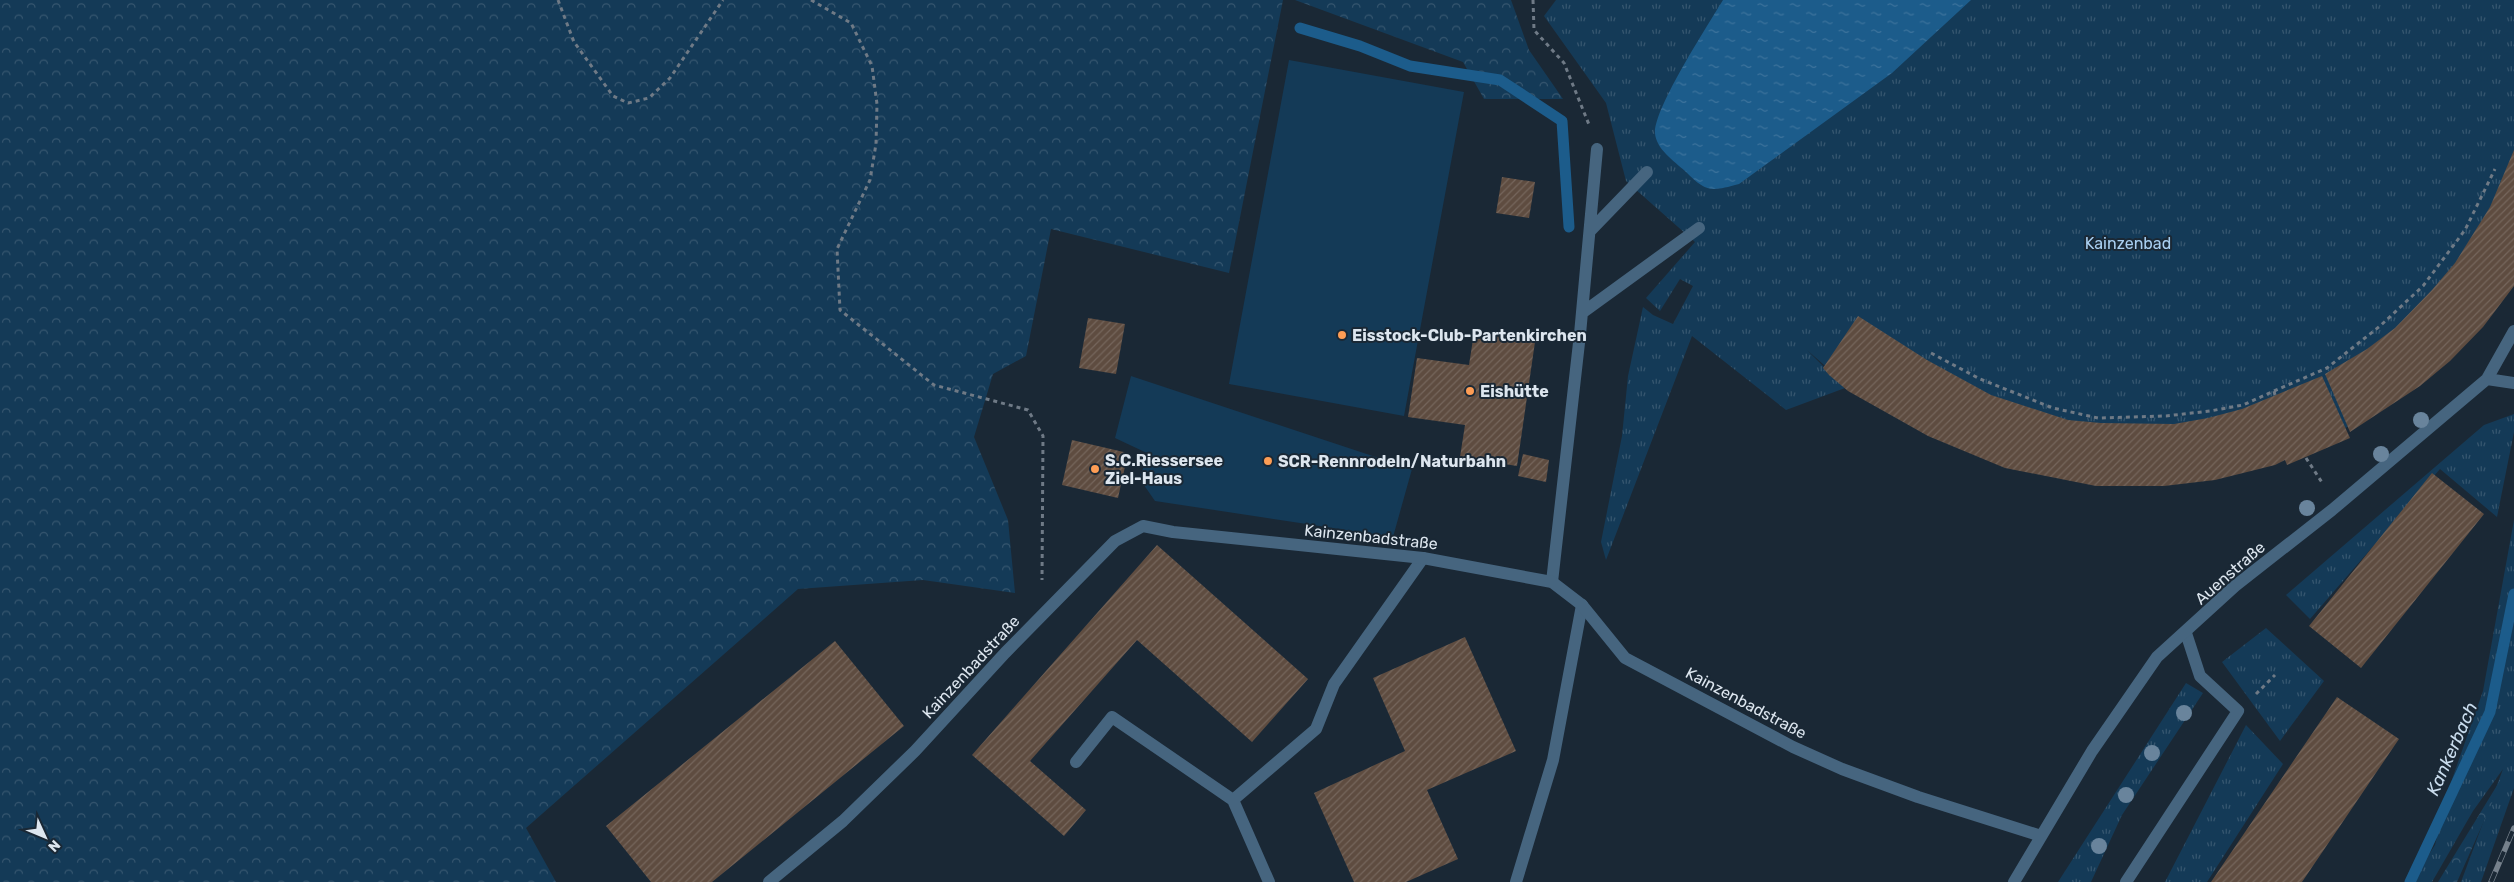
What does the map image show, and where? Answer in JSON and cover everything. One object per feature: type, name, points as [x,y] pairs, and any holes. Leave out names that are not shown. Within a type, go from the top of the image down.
[{"type":"street","points":[[1552,582],[1582,313],[1597,149]]},
{"type":"street","points":[[1590,231],[1646,172]]},
{"type":"street","points":[[1582,313],[1699,228]]},
{"type":"street","name":"Auenstraße","points":[[2014,882],[2126,700],[2157,657],[2186,633],[2235,586],[2338,506],[2487,379],[2514,330]]},
{"type":"street","points":[[2487,379],[2514,384]]},
{"type":"street","name":"Kainzenbadstraße","points":[[769,882],[843,821],[915,751],[1115,541],[1143,526],[1173,532],[1423,558],[1552,582],[1582,604],[1625,658],[1793,747],[1842,769],[1909,794],[2041,836]]},
{"type":"street","points":[[1233,800],[1316,728],[1334,684],[1423,558]]},
{"type":"street","points":[[1516,882],[1553,760],[1582,604]]},
{"type":"street","points":[[2126,882],[2238,712],[2200,676],[2186,633]]},
{"type":"street","points":[[1076,762],[1112,717],[1233,800],[1269,882]]},
{"type":"path","points":[[558,0],[574,42],[613,96],[628,103],[649,98],[670,78],[723,0]]},
{"type":"path","points":[[811,0],[851,23],[872,66],[877,104],[876,144],[870,180],[837,249],[840,310],[934,385],[1028,410],[1043,436],[1042,616]]},
{"type":"path","points":[[1533,0],[1534,30],[1564,63],[1584,106],[1597,149]]},
{"type":"path","points":[[1931,353],[1980,379],[2052,408],[2098,418],[2166,416],[2243,405],[2327,368],[2380,326],[2423,286],[2465,230],[2495,170]]},
{"type":"path","points":[[2274,391],[2275,395]]},
{"type":"path","points":[[2306,458],[2338,506]]},
{"type":"green space","points":[[0,0],[1283,0],[1229,273],[1051,229],[1026,356],[993,374],[974,437],[1008,520],[1015,593],[923,580],[798,589],[526,828],[556,882],[0,882]]},
{"type":"green space","points":[[1295,0],[1511,0],[1529,50],[1563,99],[1484,99],[1463,62]]},
{"type":"green space","name":"Kainzenbad","points":[[1556,0],[2514,0],[2514,284],[2353,424],[2278,463],[2180,483],[2130,486],[2095,484],[1848,386],[1807,350],[1845,388],[1786,410],[1692,336],[1606,560],[1601,542],[1622,436],[1628,376],[1643,307],[1653,315],[1673,324],[1693,286],[1680,279],[1660,311],[1646,298],[1695,242],[1626,181],[1606,103],[1544,16]]},
{"type":"green space","points":[[1289,60],[1464,92],[1404,416],[1229,384]]},
{"type":"green space","name":"SCR-Rennrodeln/Naturbahn","points":[[1131,376],[1412,469],[1393,537],[1155,501],[1139,478],[1149,454],[1115,438]]},
{"type":"green space","points":[[2514,414],[2514,432],[2497,517],[2440,469],[2310,619],[2286,595],[2484,425]]},
{"type":"green space","points":[[2514,520],[2514,788],[2481,882],[2461,882],[2503,769],[2473,811],[2432,882],[2411,882],[2435,845],[2450,785],[2483,691]]},
{"type":"green space","points":[[2266,628],[2324,681],[2280,741],[2222,662]]},
{"type":"green space","points":[[2186,683],[2203,693],[2122,815],[2091,882],[2058,882]]},
{"type":"green space","points":[[2246,725],[2283,764],[2207,882],[2165,882]]},
{"type":"green space","points":[[2507,769],[2457,882],[2438,882]]},
{"type":"water","points":[[1723,0],[1971,0],[1892,73],[1739,184],[1715,189],[1698,183],[1671,159],[1662,149],[1655,133],[1657,121],[1672,87]]},
{"type":"building","points":[[2514,150],[2514,286],[2483,327],[2450,361],[2420,386],[2350,432],[2325,374],[2367,349],[2395,328],[2455,263],[2490,207]]},
{"type":"building","points":[[1502,177],[1535,182],[1529,218],[1496,213]]},
{"type":"building","points":[[1858,316],[1927,360],[1991,395],[2068,420],[2101,423],[2174,424],[2242,409],[2322,376],[2350,438],[2287,465],[2285,460],[2275,465],[2215,480],[2164,486],[2096,486],[2005,468],[1928,436],[1848,391],[1829,375],[1823,368]]},
{"type":"building","points":[[1088,318],[1125,324],[1116,374],[1079,368]]},
{"type":"building","name":"Eishütte","points":[[1474,333],[1535,342],[1517,466],[1460,457],[1465,425],[1408,417],[1417,358],[1469,365]]},
{"type":"building","name":"S.C.Riessersee Ziel-Haus","points":[[1072,440],[1128,453],[1118,498],[1062,485]]},
{"type":"building","points":[[1523,454],[1549,460],[1546,482],[1518,476]]},
{"type":"building","points":[[2432,473],[2484,514],[2361,668],[2309,626]]},
{"type":"building","points":[[1157,545],[1308,679],[1252,742],[1137,640],[1030,761],[1086,810],[1064,836],[972,755]]},
{"type":"building","points":[[1465,637],[1516,751],[1427,790],[1458,859],[1406,882],[1354,882],[1314,793],[1405,751],[1373,678]]},
{"type":"building","points":[[835,641],[904,726],[712,882],[651,882],[606,826]]},
{"type":"building","points":[[2337,697],[2399,739],[2302,882],[2211,882]]},
{"type":"waterway","points":[[1300,28],[1360,46],[1410,66],[1500,80],[1562,121],[1569,227]]},
{"type":"waterway","name":"Kankerbach","points":[[2410,882],[2490,712],[2514,594]]},
{"type":"railway","points":[[2491,882],[2514,828]]},
{"type":"place","name":"Eisstock-Club-Partenkirchen","points":[[1342,335]]},
{"type":"place","name":"Eishütte","points":[[1470,391]]},
{"type":"place","name":"SCR-Rennrodeln/Naturbahn","points":[[1268,461]]},
{"type":"place","name":"S.C.Riessersee Ziel-Haus","points":[[1095,469]]}]
